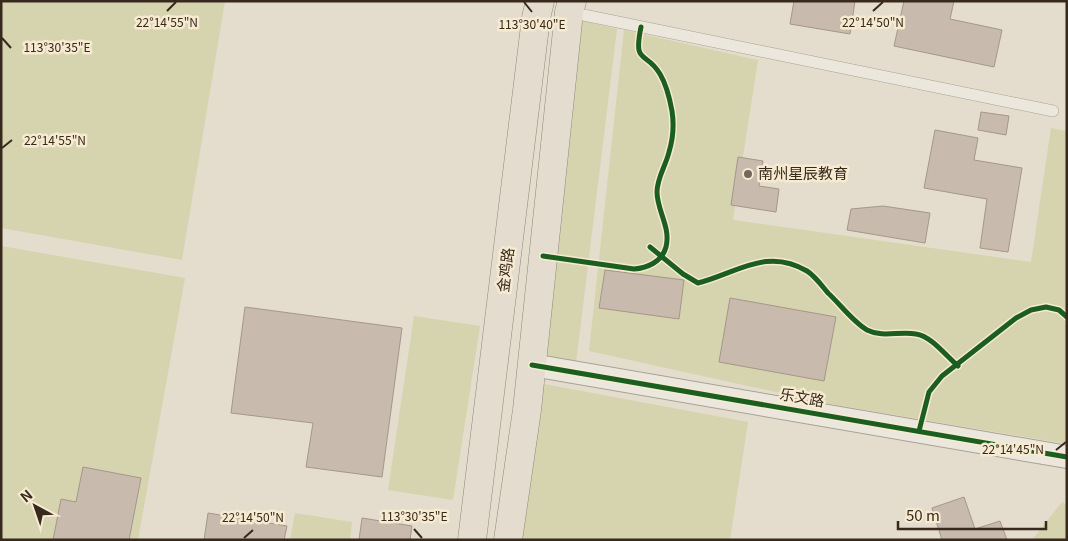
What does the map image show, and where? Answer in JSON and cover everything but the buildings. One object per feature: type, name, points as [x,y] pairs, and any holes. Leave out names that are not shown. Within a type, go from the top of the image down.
[{"type":"main road","name":"金鸡路","points":[[472,540],[536,18],[540,1]]},
{"type":"main road","points":[[508,540],[532,365],[571,7]]},
{"type":"street","name":"乐文路","points":[[532,365],[1067,458]]},
{"type":"lane","points":[[571,7],[1052,111]]},
{"type":"green space","points":[[1,1],[225,1],[182,260],[1,228]]},
{"type":"green space","points":[[576,19],[617,29],[576,363],[540,356]]},
{"type":"green space","points":[[624,30],[758,60],[733,220],[1031,262],[1051,128],[1067,131],[1067,444],[825,403],[589,351]]},
{"type":"green space","points":[[1,246],[185,278],[138,540],[1,540]]},
{"type":"green space","points":[[414,316],[480,326],[453,500],[388,490]]},
{"type":"green space","points":[[544,384],[748,422],[730,540],[522,540]]},
{"type":"green space","points":[[1062,502],[1067,505],[1067,540],[1032,540]]},
{"type":"green space","points":[[295,513],[352,522],[350,540],[290,540]]},
{"type":"cycle path","points":[[543,256],[634,269],[653,263],[664,252],[667,233],[657,192],[658,182],[668,157],[673,132],[673,116],[662,78],[655,67],[640,53],[639,39],[641,27]]},
{"type":"cycle path","points":[[650,247],[683,274],[698,283],[752,264],[779,261],[792,264],[813,276],[862,327],[879,334],[910,333],[927,338],[958,366]]},
{"type":"cycle path","points":[[919,431],[929,392],[942,376],[1016,318],[1031,310],[1046,307],[1059,310],[1067,317]]},
{"type":"cycle path","points":[[532,365],[1067,457]]},
{"type":"place","name":"南州星辰教育","points":[[748,174]]}]
